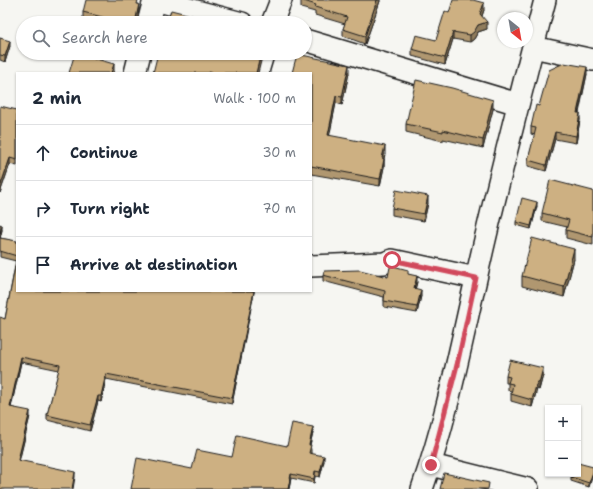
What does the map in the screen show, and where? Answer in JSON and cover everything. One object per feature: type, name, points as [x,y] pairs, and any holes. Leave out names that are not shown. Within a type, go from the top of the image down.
[{"type":"street","points":[[150,16],[155,0],[216,16]]},
{"type":"street","points":[[275,16],[281,0]]},
{"type":"street","points":[[545,0],[533,47],[593,60]]},
{"type":"street","points":[[312,42],[518,104]]},
{"type":"street","points":[[422,489],[431,465],[457,365],[476,278],[533,48]]},
{"type":"street","points":[[135,72],[138,60]]},
{"type":"street","points":[[281,72],[285,60]]},
{"type":"street","points":[[312,266],[384,263],[392,260],[476,278]]},
{"type":"street","points":[[431,465],[528,489]]},
{"type":"building","points":[[86,0],[138,0],[137,4],[139,4],[136,16],[98,16],[83,12]]},
{"type":"building","points":[[301,0],[377,0],[365,36],[343,29],[347,17],[315,7],[316,5]]},
{"type":"building","points":[[453,0],[473,0],[484,3],[480,14],[487,22],[478,25],[474,32],[470,35],[453,32],[445,58],[412,49],[416,35],[436,40],[445,11],[449,13]]},
{"type":"building","points":[[171,10],[195,16],[169,16]]},
{"type":"building","points":[[0,38],[10,41],[5,56],[0,55]]},
{"type":"building","points":[[312,57],[349,65],[342,97],[336,96],[328,135],[385,146],[380,179],[312,166],[312,72],[292,72],[295,60],[312,60]]},
{"type":"building","points":[[73,60],[100,60],[114,64],[111,72],[69,72]]},
{"type":"building","points":[[156,60],[259,60],[256,72],[153,72]]},
{"type":"building","points":[[564,63],[587,67],[577,113],[580,113],[576,136],[555,132],[546,165],[528,160],[536,128],[531,127],[536,105],[539,106],[549,70]]},
{"type":"building","points":[[416,80],[452,88],[493,100],[483,140],[443,130],[443,132],[406,124]]},
{"type":"building","points":[[0,106],[16,110],[16,160],[10,158],[0,187]]},
{"type":"building","points":[[550,180],[593,191],[593,237],[566,230],[569,220],[542,213]]},
{"type":"building","points":[[396,190],[428,196],[424,214],[392,208]]},
{"type":"building","points":[[522,198],[537,202],[531,226],[516,222]]},
{"type":"building","points":[[0,238],[16,241],[16,256],[0,251]]},
{"type":"building","points":[[532,238],[574,249],[564,287],[522,276]]},
{"type":"building","points":[[16,262],[16,292],[254,292],[232,398],[106,374],[101,396],[98,396],[90,425],[47,415],[60,365],[21,357],[10,407],[30,411],[18,460],[75,472],[72,489],[0,489],[0,317],[5,319]]},
{"type":"building","points":[[393,266],[408,270],[408,274],[417,276],[414,288],[421,290],[417,307],[384,301],[385,291],[323,275],[324,271],[360,270],[388,277],[390,267]]},
{"type":"building","points":[[510,360],[543,368],[532,400],[511,394],[513,384],[508,383],[510,377],[506,376]]},
{"type":"building","points":[[292,423],[313,427],[309,445],[311,445],[309,453],[324,456],[320,472],[315,471],[314,479],[291,474],[288,489],[131,489],[137,458],[192,469],[197,450],[232,457],[237,435],[287,446]]},
{"type":"building","points":[[581,464],[593,467],[593,472],[589,483],[571,477],[581,477]]},
{"type":"building","points":[[444,473],[489,483],[488,489],[440,489]]},
{"type":"route","points":[[392,260],[476,278],[457,365],[431,465]]}]
